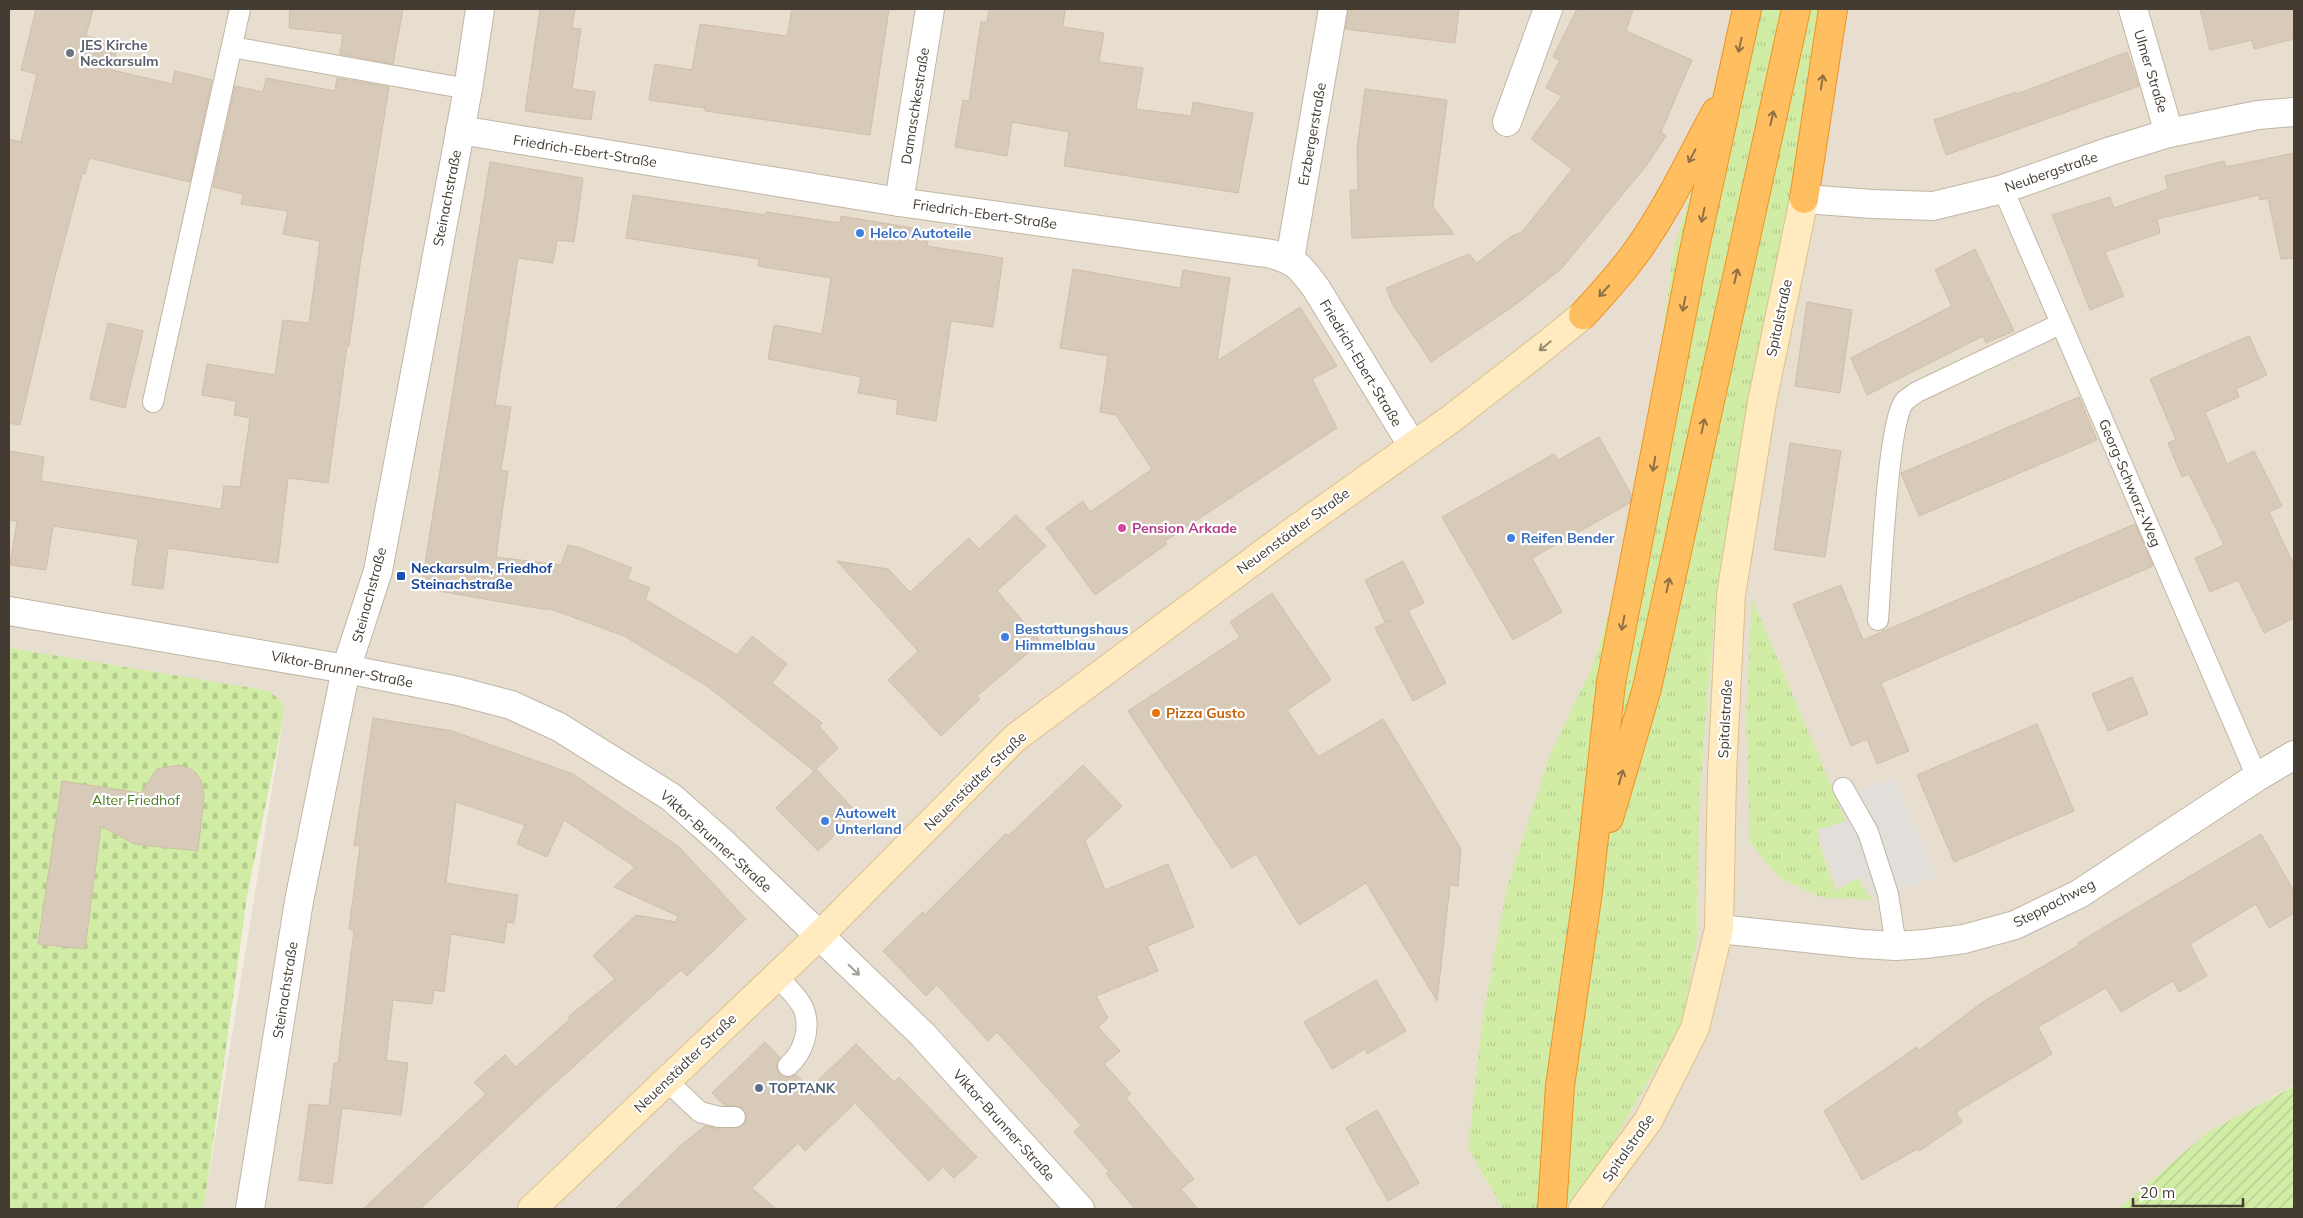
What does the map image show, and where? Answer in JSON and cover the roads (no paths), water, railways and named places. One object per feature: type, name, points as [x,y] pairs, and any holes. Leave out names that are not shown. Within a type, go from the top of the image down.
[{"type":"highway","points":[[1552,1209],[1560,1086],[1588,891],[1611,683],[1692,266],[1747,9]]},
{"type":"highway","points":[[1588,891],[1647,688],[1687,497],[1796,9]]},
{"type":"highway","points":[[1804,199],[1833,9]]},
{"type":"highway","points":[[1582,315],[1631,259],[1663,212],[1732,82]]},
{"type":"main road","name":"Spitalstraße","points":[[1582,1209],[1648,1121],[1695,1028],[1719,929],[1722,775],[1731,595],[1762,402],[1804,199]]},
{"type":"main road","name":"Neuenstädter Straße","points":[[532,1209],[819,936],[1015,738],[1412,445],[1451,419],[1582,315]]},
{"type":"street","name":"Steinachstraße","points":[[250,1209],[299,901],[346,669],[378,571],[468,89],[480,9]]},
{"type":"street","name":"Damaschkestraße","points":[[899,202],[930,9]]},
{"type":"street","name":"Erzbergerstraße","points":[[1290,260],[1334,9]]},
{"type":"street","points":[[1507,122],[1548,9]]},
{"type":"street","name":"Ulmer Straße","points":[[2132,9],[2170,133]]},
{"type":"street","name":"Neubergstraße","points":[[1804,199],[1933,206],[2003,189],[2111,151],[2170,133],[2258,116],[2294,112]]},
{"type":"street","name":"Friedrich-Ebert-Straße","points":[[460,130],[899,202],[1272,254],[1298,265],[1316,288],[1412,445]]},
{"type":"street","name":"Viktor-Brunner-Straße","points":[[9,611],[346,669],[458,691],[503,703],[559,727],[671,797],[722,842],[922,1035],[1080,1209]]},
{"type":"street","name":"Steppachweg","points":[[1719,929],[1896,946],[1964,939],[2015,925],[2079,894],[2257,777],[2294,756]]},
{"type":"lane","points":[[153,402],[240,9]]},
{"type":"lane","points":[[232,48],[468,89]]},
{"type":"lane","name":"Georg-Schwarz-Weg","points":[[2003,189],[2257,777]]},
{"type":"lane","points":[[1878,620],[1890,466],[1898,416],[1904,402],[1916,392],[2060,324]]},
{"type":"lane","points":[[1844,788],[1868,832],[1888,894],[1896,946]]},
{"type":"lane","points":[[777,976],[804,1009],[807,1033],[797,1058],[788,1066]]},
{"type":"lane","points":[[667,1081],[700,1112],[735,1117]]},
{"type":"place","name":"JES Kirche Neckarsulm","points":[[70,53]]},
{"type":"place","name":"Helco Autoteile","points":[[860,233]]},
{"type":"place","name":"Pension Arkade","points":[[1122,528]]},
{"type":"place","name":"Reifen Bender","points":[[1511,538]]},
{"type":"place","name":"Neckarsulm, Friedhof Steinachstraße","points":[[401,576]]},
{"type":"place","name":"Bestattungshaus Himmelblau","points":[[1005,637]]},
{"type":"place","name":"Pizza Gusto","points":[[1156,713]]},
{"type":"place","name":"Autowelt Unterland","points":[[825,821]]},
{"type":"place","name":"TOPTANK","points":[[759,1088]]},
{"type":"park label","name":"Alter Friedhof","points":[[136,800]]}]
